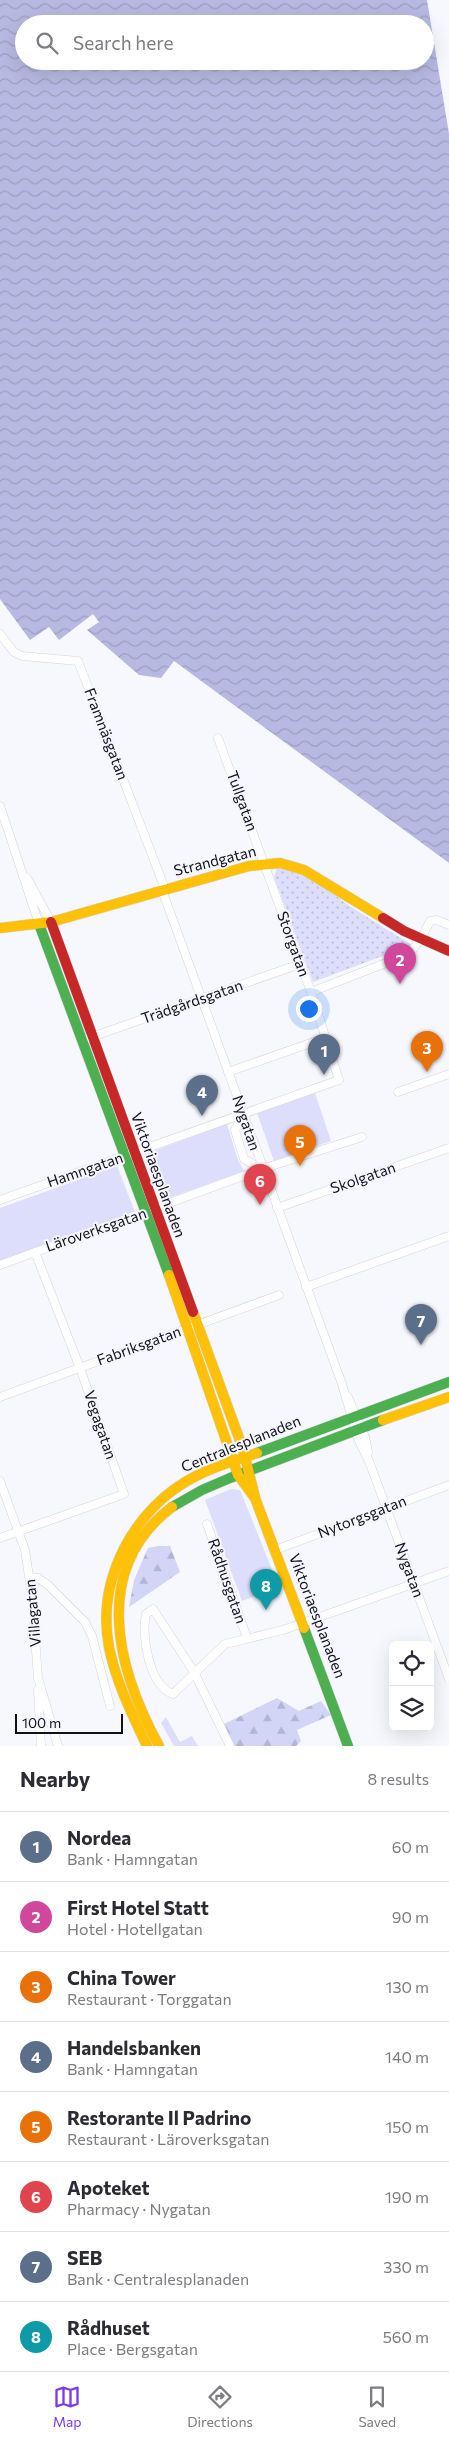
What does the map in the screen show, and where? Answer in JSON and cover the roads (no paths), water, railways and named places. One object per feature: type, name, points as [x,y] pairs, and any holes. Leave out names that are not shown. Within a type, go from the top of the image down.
[{"type":"main road","name":"Strandgatan","points":[[0,928],[51,922],[249,866],[266,869],[280,863],[304,870],[376,915],[421,939],[449,951]]},
{"type":"main road","name":"Viktoriaesplanaden","points":[[51,922],[88,1038],[129,1154],[193,1327],[245,1456],[250,1470],[255,1498],[348,1746]]},
{"type":"main road","name":"Viktoriaesplanaden","points":[[39,924],[88,1038]]},
{"type":"main road","name":"Viktoriaesplanaden","points":[[193,1327],[238,1475],[255,1498]]},
{"type":"main road","name":"Centralesplanaden","points":[[147,1746],[120,1683],[110,1647],[107,1613],[111,1579],[127,1541],[152,1507],[181,1484],[234,1460],[449,1382]]},
{"type":"main road","name":"Centralesplanaden","points":[[159,1746],[131,1680],[120,1646],[118,1613],[122,1582],[136,1548],[147,1531],[161,1516],[198,1491],[358,1429],[449,1397]]},
{"type":"street","name":"Framnäsgatan","points":[[0,634],[14,652],[22,656],[78,661],[163,889]]},
{"type":"street","name":"Tullgatan","points":[[218,738],[266,869]]},
{"type":"street","name":"Viktoriaesplanaden","points":[[0,806],[22,867],[39,924]]},
{"type":"street","name":"Viktoriaesplanaden","points":[[22,867],[51,922]]},
{"type":"street","name":"Storgatan","points":[[266,869],[311,992],[339,1080]]},
{"type":"street","name":"Nygatan","points":[[163,889],[262,1169],[354,1416],[386,1508],[414,1584],[446,1662],[449,1679]]},
{"type":"street","points":[[311,992],[409,954],[421,939],[430,921],[437,920],[449,925]]},
{"type":"street","name":"Trädgårdsgatan","points":[[88,1038],[300,964]]},
{"type":"street","points":[[228,1072],[326,1038]]},
{"type":"street","points":[[398,1092],[449,1074]]},
{"type":"street","name":"Hamngatan","points":[[0,1200],[339,1080]]},
{"type":"street","points":[[243,1115],[235,1130],[244,1159],[262,1169]]},
{"type":"street","name":"Läroverksgatan","points":[[0,1265],[262,1169],[362,1137]]},
{"type":"street","name":"Skolgatan","points":[[277,1208],[449,1148]]},
{"type":"street","points":[[306,1287],[449,1236]]},
{"type":"street","name":"Vegagatan","points":[[19,1532],[124,1494],[80,1368],[36,1252]]},
{"type":"street","name":"Fabriksgatan","points":[[0,1397],[279,1295]]},
{"type":"street","name":"Villagatan","points":[[0,1482],[19,1532],[30,1577],[38,1678],[58,1746]]},
{"type":"street","name":"Nytorgsgatan","points":[[275,1550],[449,1485]]},
{"type":"street","name":"Rådhusgatan","points":[[206,1524],[247,1638]]},
{"type":"street","points":[[0,1538],[19,1532]]},
{"type":"street","points":[[230,1746],[194,1672],[153,1609],[146,1614],[142,1628],[153,1673],[166,1692],[173,1694],[194,1672],[225,1644],[262,1636],[303,1623],[449,1571]]},
{"type":"street","points":[[30,1577],[38,1578],[48,1585],[86,1622],[92,1636],[110,1706]]},
{"type":"street","points":[[38,1678],[41,1746]]},
{"type":"water","points":[[0,0],[427,0],[429,15],[15,15],[15,70],[434,70],[434,43],[449,134],[449,863],[174,661],[161,678],[139,675],[87,630],[99,622],[93,614],[59,640],[49,627],[30,640],[0,599]]},
{"type":"place","name":"First Hotel Statt","points":[[400,984]]},
{"type":"place","name":"China Tower","points":[[427,1072]]},
{"type":"place","name":"Nordea","points":[[324,1075]]},
{"type":"place","name":"Handelsbanken","points":[[202,1116]]},
{"type":"place","name":"Restorante Il Padrino","points":[[300,1166]]},
{"type":"place","name":"Apoteket","points":[[260,1205]]},
{"type":"place","name":"SEB","points":[[421,1345]]},
{"type":"place","name":"Rådhuset","points":[[266,1610]]}]
